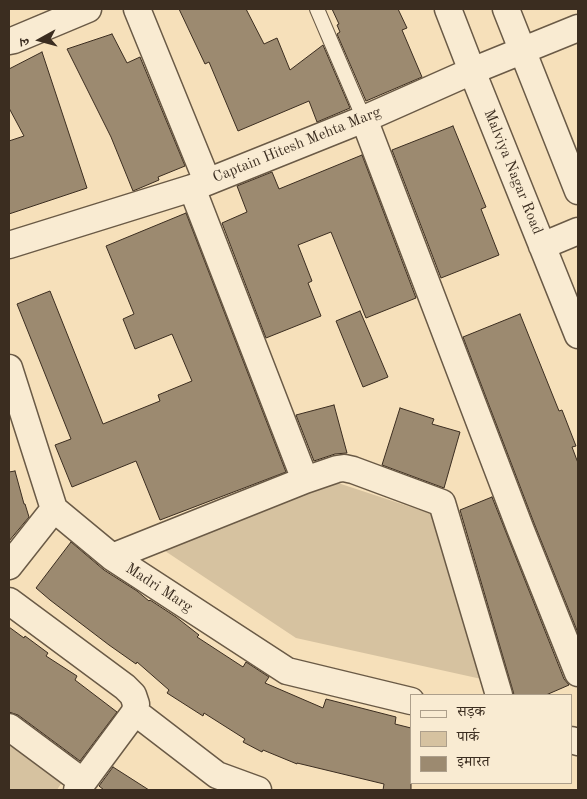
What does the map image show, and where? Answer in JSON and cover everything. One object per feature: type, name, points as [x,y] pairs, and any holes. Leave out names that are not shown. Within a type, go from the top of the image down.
[{"type":"street","points":[[9,41],[88,9]]},
{"type":"street","points":[[139,9],[305,480]]},
{"type":"street","name":"Malviya Nagar Road","points":[[448,9],[578,335]]},
{"type":"street","points":[[506,9],[578,192]]},
{"type":"street","name":"Captain Hitesh Mehta Marg","points":[[9,245],[200,184],[364,119],[578,28]]},
{"type":"street","points":[[364,119],[506,491],[578,673]]},
{"type":"street","points":[[542,246],[578,232]]},
{"type":"street","points":[[9,368],[54,509],[9,566]]},
{"type":"street","points":[[112,557],[305,480],[337,469],[353,470],[442,503],[499,694]]},
{"type":"street","name":"Madri Marg","points":[[54,509],[112,557],[287,671],[410,701]]},
{"type":"street","points":[[9,601],[125,686],[134,695],[136,704],[135,712],[80,786],[9,727]]},
{"type":"street","points":[[135,712],[212,783],[258,790]]},
{"type":"lane","points":[[317,9],[364,119]]},
{"type":"green space","points":[[335,482],[435,515],[495,682],[296,638],[156,545]]},
{"type":"green space","points":[[9,695],[84,747],[57,790],[9,790]]},
{"type":"building","points":[[179,9],[246,9],[264,44],[277,38],[290,70],[323,45],[350,108],[317,122],[309,101],[238,131],[209,62],[205,64]]},
{"type":"building","points":[[332,9],[398,9],[407,28],[402,30],[422,77],[366,101],[337,34],[340,32],[337,25],[339,24]]},
{"type":"building","points":[[112,34],[127,63],[140,57],[185,166],[158,177],[159,180],[133,191],[111,137],[67,49]]},
{"type":"building","points":[[42,52],[87,188],[9,214],[9,141],[24,136],[9,108],[9,69]]},
{"type":"building","points":[[453,126],[486,207],[481,209],[499,255],[441,278],[392,150]]},
{"type":"building","points":[[362,155],[416,298],[366,318],[331,232],[298,245],[312,281],[308,283],[321,316],[266,338],[222,223],[247,212],[237,186],[272,172],[279,189]]},
{"type":"building","points":[[186,213],[286,472],[160,520],[136,461],[72,487],[55,445],[71,439],[17,304],[50,291],[103,424],[160,401],[158,395],[192,381],[172,334],[135,349],[123,319],[134,314],[106,246]]},
{"type":"building","points":[[360,311],[388,377],[363,387],[336,321]]},
{"type":"building","points":[[520,314],[559,411],[562,410],[576,446],[572,447],[578,463],[578,633],[463,337]]},
{"type":"building","points":[[334,405],[347,453],[335,454],[314,461],[296,415]]},
{"type":"building","points":[[400,408],[434,419],[432,424],[460,432],[444,488],[382,465]]},
{"type":"building","points":[[15,471],[29,517],[9,541],[9,472]]},
{"type":"building","points":[[492,497],[564,679],[569,685],[548,694],[514,694],[460,510]]},
{"type":"building","points":[[71,542],[104,570],[176,617],[199,635],[197,637],[243,667],[246,662],[269,677],[265,683],[323,708],[326,699],[396,717],[395,724],[410,728],[411,790],[383,790],[384,784],[297,764],[263,750],[262,752],[243,742],[245,739],[204,713],[203,716],[167,693],[169,690],[137,662],[136,664],[109,645],[36,588]]},
{"type":"building","points":[[9,627],[48,653],[46,656],[77,676],[75,680],[117,712],[80,761],[18,715],[9,712]]},
{"type":"building","points":[[113,767],[149,790],[104,790],[99,786]]}]
